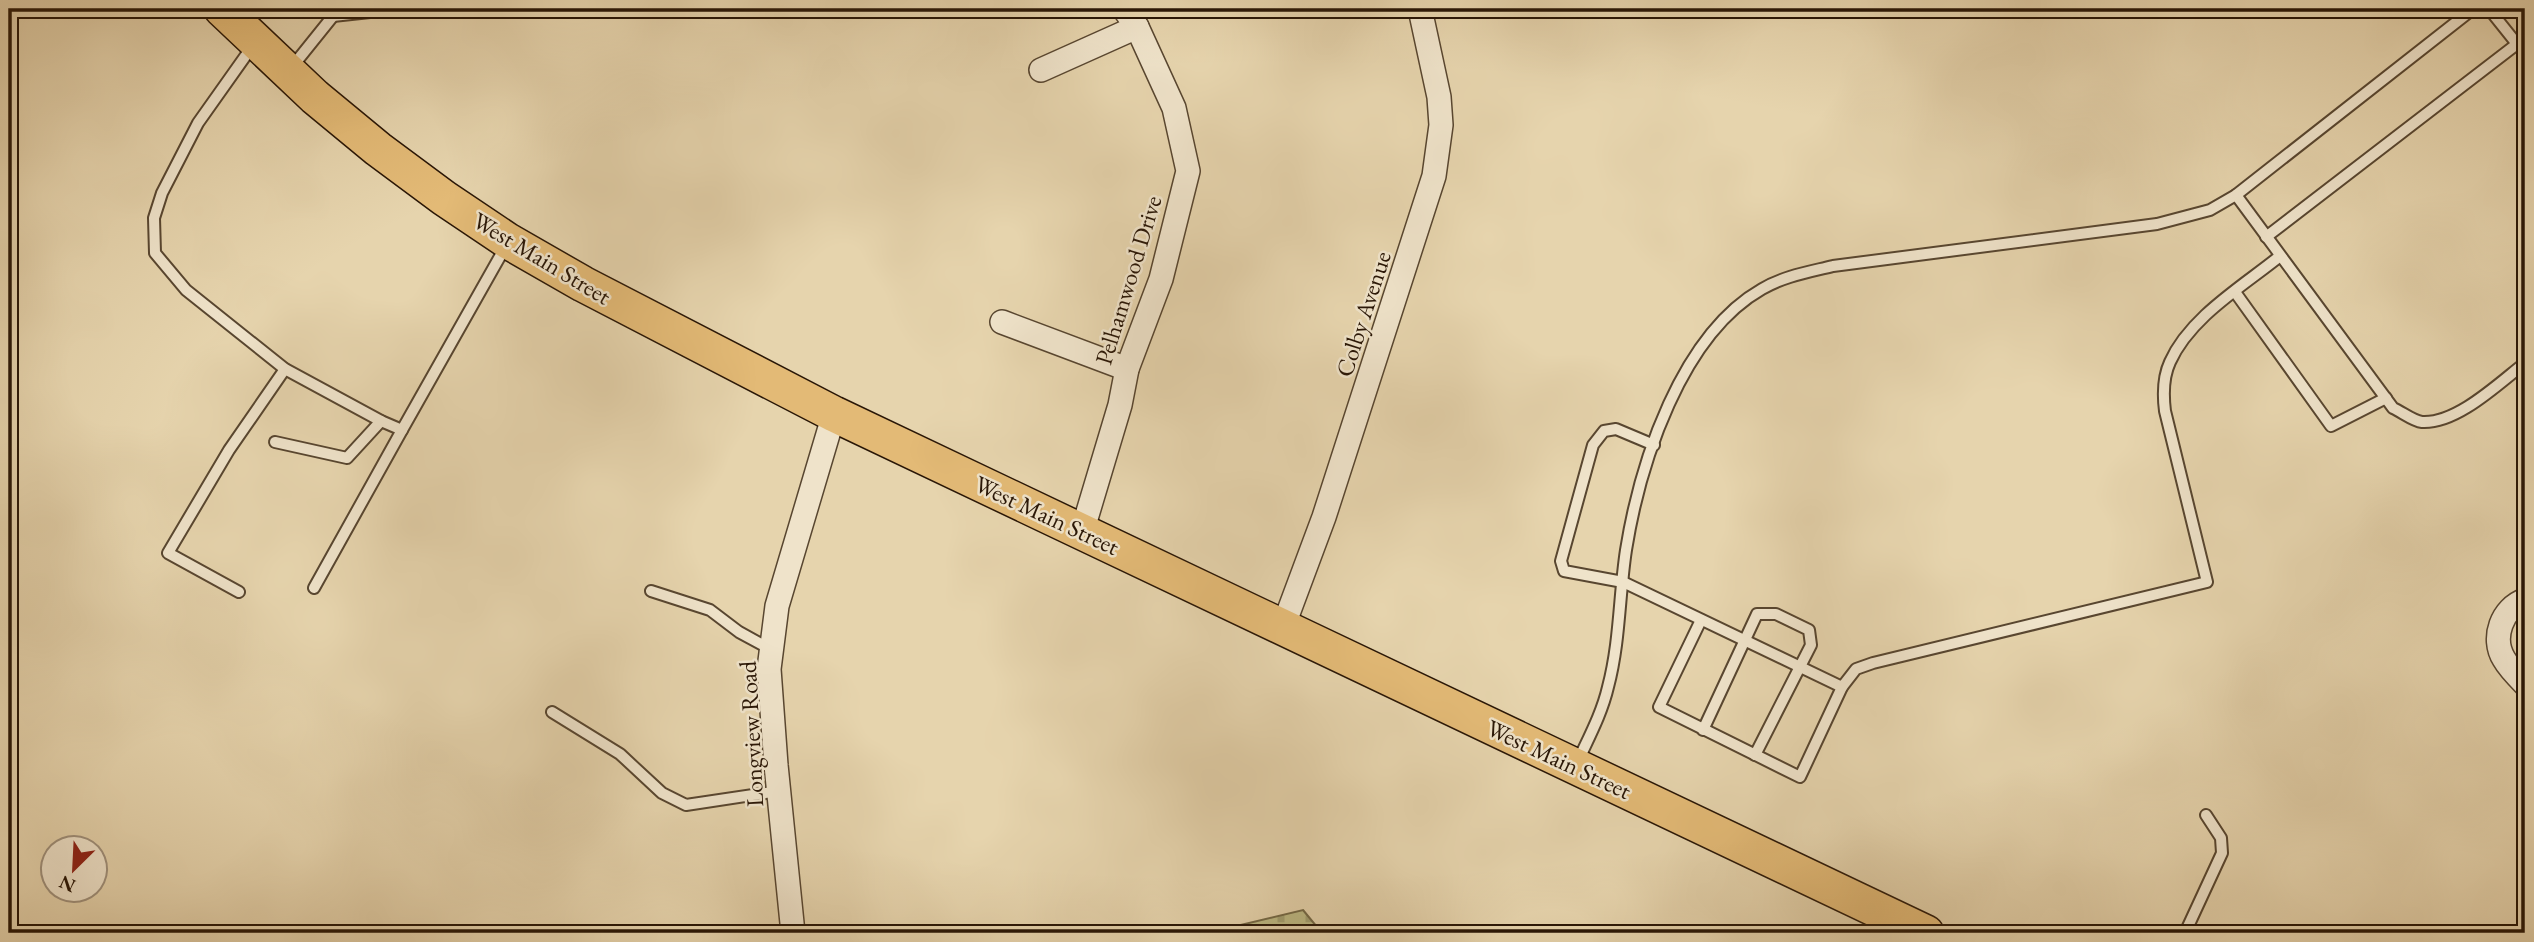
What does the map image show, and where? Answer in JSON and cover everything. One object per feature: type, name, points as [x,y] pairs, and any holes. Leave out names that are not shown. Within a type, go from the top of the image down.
[{"type":"main road","name":"West Main Street","points":[[222,9],[288,72],[378,149],[444,198],[508,241],[636,313],[834,414],[1916,931]]},
{"type":"street","name":"Colby Avenue","points":[[1283,627],[1324,517],[1436,167],[1441,125],[1439,97],[1420,9]]},
{"type":"street","points":[[1041,70],[1131,18]]},
{"type":"street","name":"Pelhamwood Drive","points":[[1082,532],[1120,405],[1127,369],[1161,279],[1188,171],[1174,108],[1131,18]]},
{"type":"street","points":[[1002,322],[1127,369]]},
{"type":"street","name":"Longview Road","points":[[793,933],[769,669],[778,606],[834,414]]},
{"type":"street","points":[[2525,600],[2517,603],[2504,616],[2498,640],[2502,658],[2525,684]]},
{"type":"lane","points":[[288,72],[332,12],[370,12],[373,9]]},
{"type":"lane","points":[[1576,767],[1608,690],[1618,642],[1626,550],[1654,444],[1679,385],[1703,342],[1727,315],[1765,287],[1790,276],[1833,266],[2157,224],[2210,210],[2236,195],[2473,9]]},
{"type":"lane","points":[[2489,9],[2525,54]]},
{"type":"lane","points":[[255,42],[198,122],[162,193],[154,218],[155,253],[186,290],[285,369],[402,430]]},
{"type":"lane","points":[[2266,237],[2517,44]]},
{"type":"lane","points":[[2236,195],[2393,408],[2420,422],[2439,420],[2461,411],[2525,363]]},
{"type":"lane","points":[[314,587],[508,241]]},
{"type":"lane","points":[[1701,620],[1659,707],[1800,777],[1842,687],[1856,669],[2207,582],[2172,448],[2163,397],[2168,365],[2179,345],[2210,312],[2280,257]]},
{"type":"lane","points":[[2235,292],[2332,426],[2386,398]]},
{"type":"lane","points":[[239,592],[168,553],[229,450],[285,369]]},
{"type":"lane","points":[[275,442],[347,458],[381,421]]},
{"type":"lane","points":[[1654,444],[1616,429],[1604,432],[1592,445],[1562,561],[1564,571],[1623,582],[1842,687]]},
{"type":"lane","points":[[651,591],[710,610],[739,632],[772,650]]},
{"type":"lane","points":[[1703,730],[1758,614],[1776,614],[1808,630],[1811,645],[1755,755]]},
{"type":"lane","points":[[552,712],[620,754],[662,793],[686,805],[779,791]]},
{"type":"lane","points":[[2185,933],[2222,853],[2221,838],[2206,816]]},
{"type":"green space","points":[[1303,910],[1322,933],[1207,933]]}]
